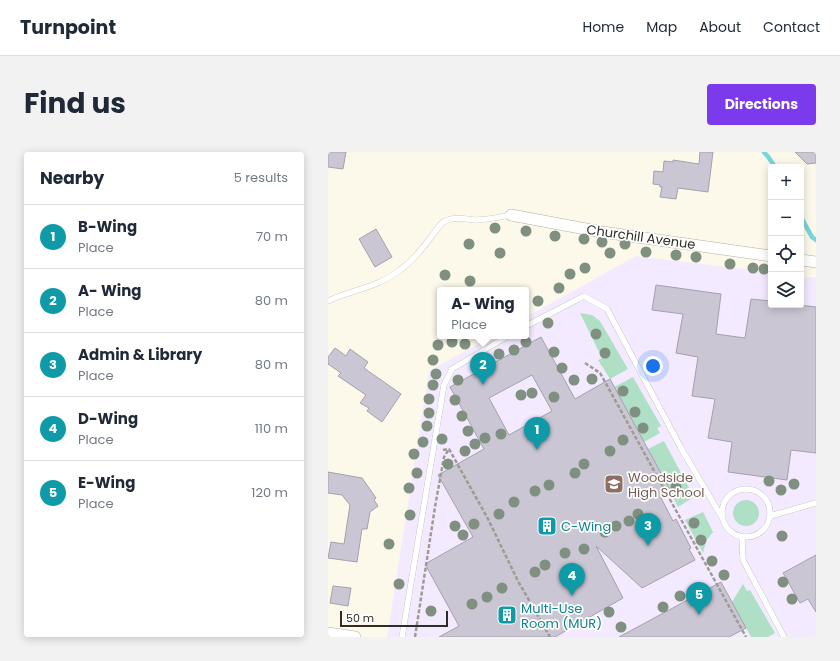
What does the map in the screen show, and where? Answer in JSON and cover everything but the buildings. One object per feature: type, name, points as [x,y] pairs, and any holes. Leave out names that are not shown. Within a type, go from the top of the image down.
[{"type":"street","name":"Churchill Avenue","points":[[511,215],[602,232],[768,256]]},
{"type":"street","points":[[804,260],[816,262]]},
{"type":"street","points":[[328,633],[355,637]]},
{"type":"lane","points":[[328,301],[382,282],[400,270],[415,256],[443,221],[453,218],[475,220],[511,215]]},
{"type":"lane","points":[[529,324],[584,296],[607,309],[681,448],[728,530],[734,535],[742,538],[750,538],[757,535],[764,531],[768,524],[770,508],[762,494],[755,490],[738,490],[725,500],[721,516]]},
{"type":"lane","points":[[402,637],[444,385],[452,369],[503,339]]},
{"type":"lane","points":[[770,516],[816,503]]},
{"type":"lane","points":[[742,538],[742,560],[784,637]]},
{"type":"path","points":[[585,363],[600,373],[746,637]]},
{"type":"path","points":[[433,452],[449,450]]},
{"type":"path","points":[[415,637],[435,506],[444,457],[449,450]]},
{"type":"path","points":[[449,450],[487,517],[518,581],[550,637]]},
{"type":"shaded area","name":"Woodside High School","points":[[636,256],[768,272],[768,308],[804,308],[804,276],[816,278],[816,637],[387,637],[429,371],[487,339],[529,339],[529,315]]},
{"type":"green space","points":[[580,313],[592,315],[600,321],[628,369],[610,379],[598,360],[602,358]]},
{"type":"green space","points":[[633,377],[661,426],[657,428],[660,433],[644,442],[614,387]]},
{"type":"green space","points":[[664,441],[694,497],[678,507],[648,449]]},
{"type":"green space","points":[[746,500],[755,504],[759,513],[755,522],[746,526],[737,522],[733,513],[737,504]]},
{"type":"green space","points":[[703,512],[713,532],[706,541],[703,553],[685,520]]},
{"type":"green space","points":[[743,584],[747,591],[750,590],[775,633],[768,637],[751,637],[732,602]]},
{"type":"waterway","points":[[764,152],[773,164]]},
{"type":"waterway","points":[[804,222],[812,237],[816,240]]},
{"type":"place","name":"A- Wing","points":[[483,385]]},
{"type":"place","name":"B-Wing","points":[[537,450]]},
{"type":"place","name":"Woodside High School","points":[[614,484]]},
{"type":"place","name":"C-Wing","points":[[547,526]]},
{"type":"place","name":"Admin & Library","points":[[648,546]]},
{"type":"place","name":"D-Wing","points":[[572,596]]},
{"type":"place","name":"Multi-Use Room (MUR)","points":[[507,615]]},
{"type":"place","name":"E-Wing","points":[[699,615]]}]
